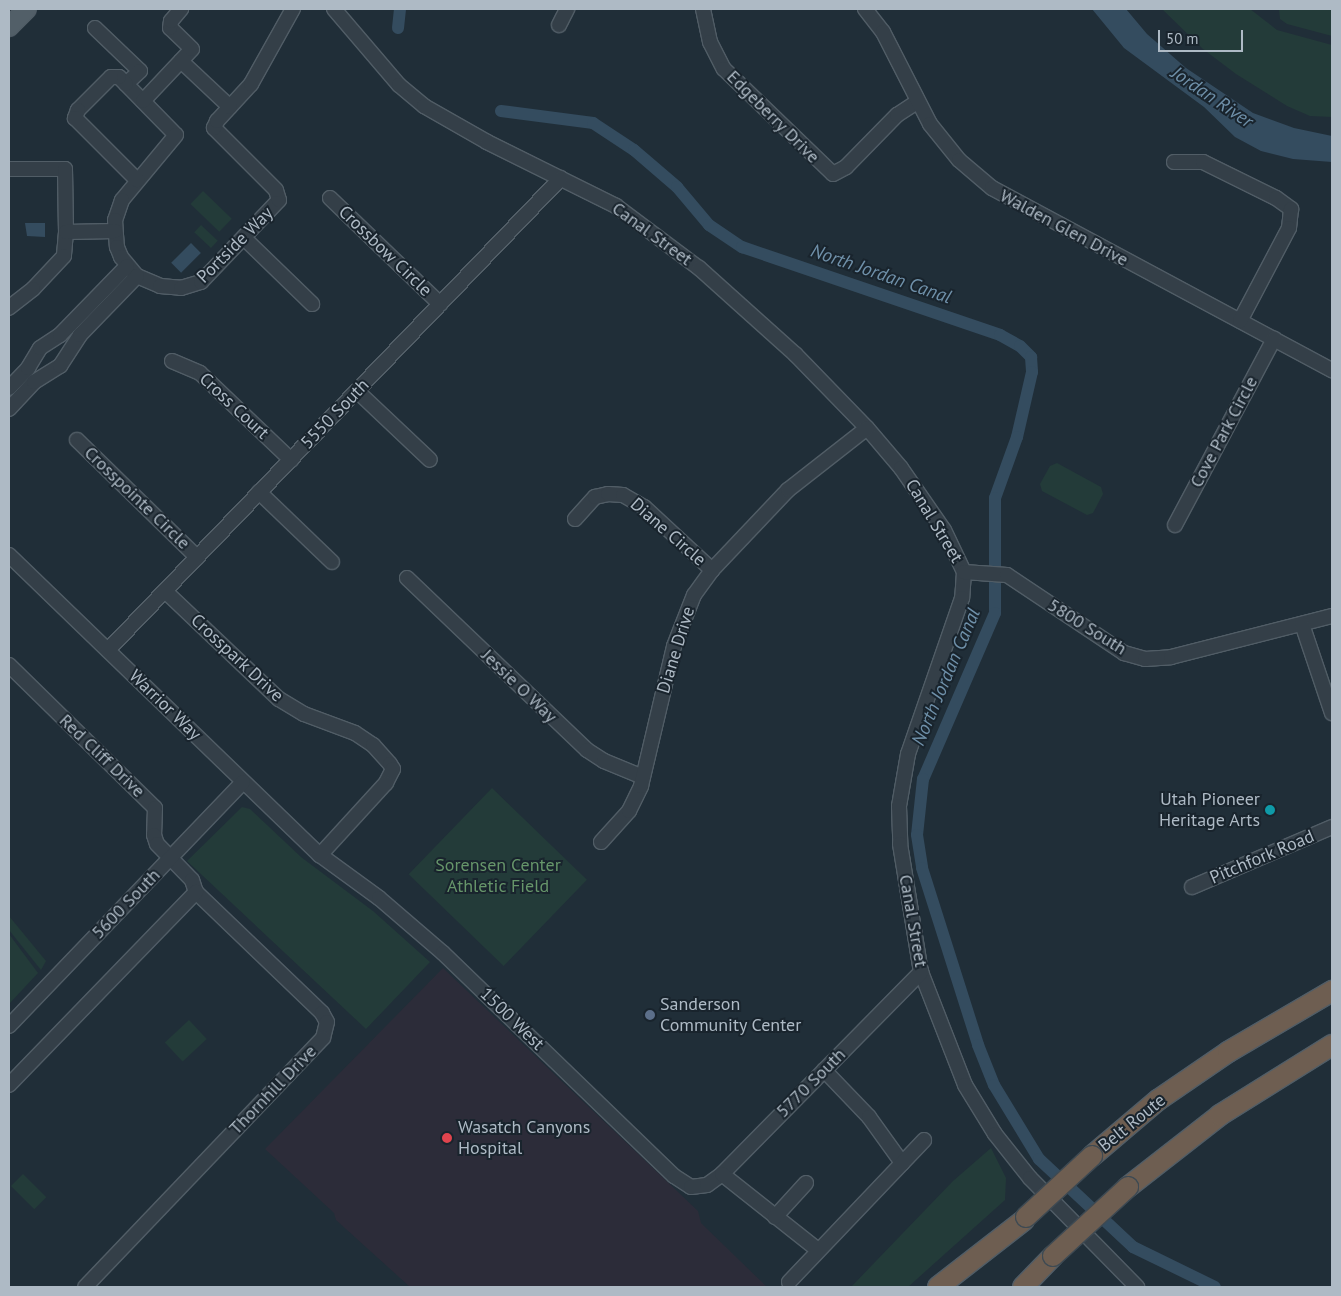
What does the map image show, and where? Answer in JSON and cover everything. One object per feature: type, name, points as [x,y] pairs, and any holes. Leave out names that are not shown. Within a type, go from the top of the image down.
[{"type":"highway","name":"Belt Route","points":[[958,1287],[1025,1218],[1092,1156],[1158,1100],[1228,1052],[1332,990]]},
{"type":"highway","points":[[1023,1287],[1053,1256],[1128,1187],[1220,1115],[1332,1045]]},
{"type":"highway","points":[[938,1287],[1025,1218]]},
{"type":"main road","points":[[9,27],[27,9]]},
{"type":"street","points":[[144,101],[192,49],[170,24],[181,9]]},
{"type":"street","name":"Canal Street","points":[[334,9],[399,85],[424,106],[487,142],[562,178],[638,220],[699,268],[795,354],[867,428],[926,503],[958,556],[964,572],[959,607],[914,735],[901,788],[900,844],[921,972],[965,1085],[995,1134],[1030,1178],[1137,1287]]},
{"type":"street","points":[[559,25],[567,9]]},
{"type":"street","name":"Edgeberry Drive","points":[[703,9],[712,47],[724,69],[833,174],[846,167],[897,115],[917,102]]},
{"type":"street","name":"Walden Glen Drive","points":[[865,9],[883,32],[917,102],[949,148],[1003,196],[1332,370]]},
{"type":"street","name":"Portside Way","points":[[132,271],[160,286],[193,286],[211,273],[280,197],[214,128],[251,84],[293,10]]},
{"type":"street","points":[[95,28],[140,71],[126,84]]},
{"type":"street","points":[[181,61],[230,107]]},
{"type":"street","points":[[132,271],[117,247],[114,231],[117,210],[137,180],[176,135],[126,84],[117,77],[111,77],[78,110],[75,118],[137,180]]},
{"type":"street","points":[[1174,162],[1204,162],[1276,198],[1291,209],[1289,228],[1240,321]]},
{"type":"street","points":[[9,169],[65,169],[66,232],[64,256],[33,288],[9,308]]},
{"type":"street","name":"5550 South","points":[[108,650],[562,178]]},
{"type":"street","name":"Crossbow Circle","points":[[330,198],[440,304]]},
{"type":"street","points":[[66,232],[114,231]]},
{"type":"street","points":[[244,238],[312,304]]},
{"type":"street","points":[[9,388],[28,368],[40,348],[60,335],[132,271]]},
{"type":"street","points":[[9,409],[34,382],[60,366],[75,340],[132,271]]},
{"type":"street","name":"Cove Park Circle","points":[[1175,525],[1274,339]]},
{"type":"street","name":"Cross Court","points":[[172,361],[200,372],[291,460]]},
{"type":"street","points":[[357,391],[430,460]]},
{"type":"street","name":"Diane Drive","points":[[602,842],[629,810],[643,777],[679,627],[694,595],[712,570],[798,480],[867,428]]},
{"type":"street","name":"Crosspointe Circle","points":[[77,440],[197,557]]},
{"type":"street","points":[[259,492],[332,562]]},
{"type":"street","name":"Diane Circle","points":[[575,519],[595,497],[608,494],[623,495],[644,507],[712,570]]},
{"type":"street","name":"Warrior Way","points":[[9,555],[320,855]]},
{"type":"street","name":"5800 South","points":[[964,572],[1007,575],[1124,653],[1145,658],[1171,657],[1332,616]]},
{"type":"street","name":"Jessie O Way","points":[[407,578],[587,750],[604,761],[643,777]]},
{"type":"street","name":"Crosspark Drive","points":[[165,591],[278,699],[304,714],[355,733],[373,745],[393,769],[386,783],[320,855]]},
{"type":"street","points":[[1302,624],[1332,713]]},
{"type":"street","name":"Red Cliff Drive","points":[[9,665],[155,808],[154,838],[170,858]]},
{"type":"street","name":"5600 South","points":[[9,1026],[243,782]]},
{"type":"street","name":"Pitchfork Road","points":[[1192,887],[1332,827]]},
{"type":"street","name":"1500 West","points":[[320,855],[415,928],[674,1176],[697,1188]]},
{"type":"street","name":"Thornhill Drive","points":[[84,1287],[323,1038],[327,1029],[322,1013],[196,892],[192,880],[170,858]]},
{"type":"street","points":[[9,1085],[196,892]]},
{"type":"street","name":"5770 South","points":[[697,1188],[722,1174],[921,972]]},
{"type":"street","points":[[824,1070],[869,1118],[902,1163]]},
{"type":"street","points":[[789,1282],[924,1140]]},
{"type":"street","points":[[722,1174],[818,1250]]},
{"type":"street","points":[[775,1217],[806,1183]]},
{"type":"shaded area","name":"Wasatch Canyons Hospital","points":[[443,968],[698,1211],[701,1223],[767,1287],[410,1287],[336,1220],[334,1213],[265,1149]]},
{"type":"green space","points":[[1162,9],[1250,9],[1277,30],[1332,45],[1332,117],[1310,116],[1287,106],[1236,74],[1203,49]]},
{"type":"green space","points":[[1279,9],[1332,9],[1332,36],[1287,24],[1280,19]]},
{"type":"green space","points":[[203,191],[232,219],[219,232],[190,204]]},
{"type":"green space","points":[[201,225],[218,241],[211,248],[194,232]]},
{"type":"green space","points":[[1057,463],[1101,487],[1103,494],[1093,513],[1087,515],[1042,491],[1040,484],[1050,466]]},
{"type":"green space","name":"Sorensen Center Athletic Field","points":[[492,788],[587,880],[504,966],[409,874]]},
{"type":"green space","points":[[242,807],[250,809],[301,857],[373,911],[430,962],[366,1029],[187,861]]},
{"type":"green space","points":[[9,916],[46,961],[41,970],[9,930]]},
{"type":"green space","points":[[9,934],[38,973],[9,1004]]},
{"type":"green space","points":[[189,1020],[207,1039],[183,1062],[165,1043]]},
{"type":"green space","points":[[991,1148],[1006,1178],[1005,1200],[908,1287],[851,1287],[953,1181]]},
{"type":"green space","points":[[23,1174],[46,1197],[34,1209],[11,1186]]},
{"type":"water","name":"Jordan River","points":[[1092,9],[1126,9],[1147,34],[1186,68],[1253,113],[1294,128],[1332,136],[1332,162],[1293,159],[1261,151],[1235,137],[1204,107],[1124,48]]},
{"type":"water","points":[[25,223],[45,223],[45,237],[27,236]]},
{"type":"water","points":[[191,243],[201,253],[181,273],[171,263]]},
{"type":"waterway","name":"North Jordan Canal","points":[[398,28],[400,9]]},
{"type":"waterway","name":"North Jordan Canal","points":[[501,111],[593,123],[634,150],[677,187],[709,225],[742,247],[1000,335],[1020,346],[1031,357],[1032,372],[1017,437],[995,498],[995,613],[923,779],[917,835],[922,868],[978,1045],[994,1085],[1039,1159],[1133,1247],[1215,1287]]},
{"type":"place","name":"Utah Pioneer Heritage Arts","points":[[1270,810]]},
{"type":"place","name":"Sanderson Community Center","points":[[650,1015]]},
{"type":"place","name":"Wasatch Canyons Hospital","points":[[447,1138]]}]
